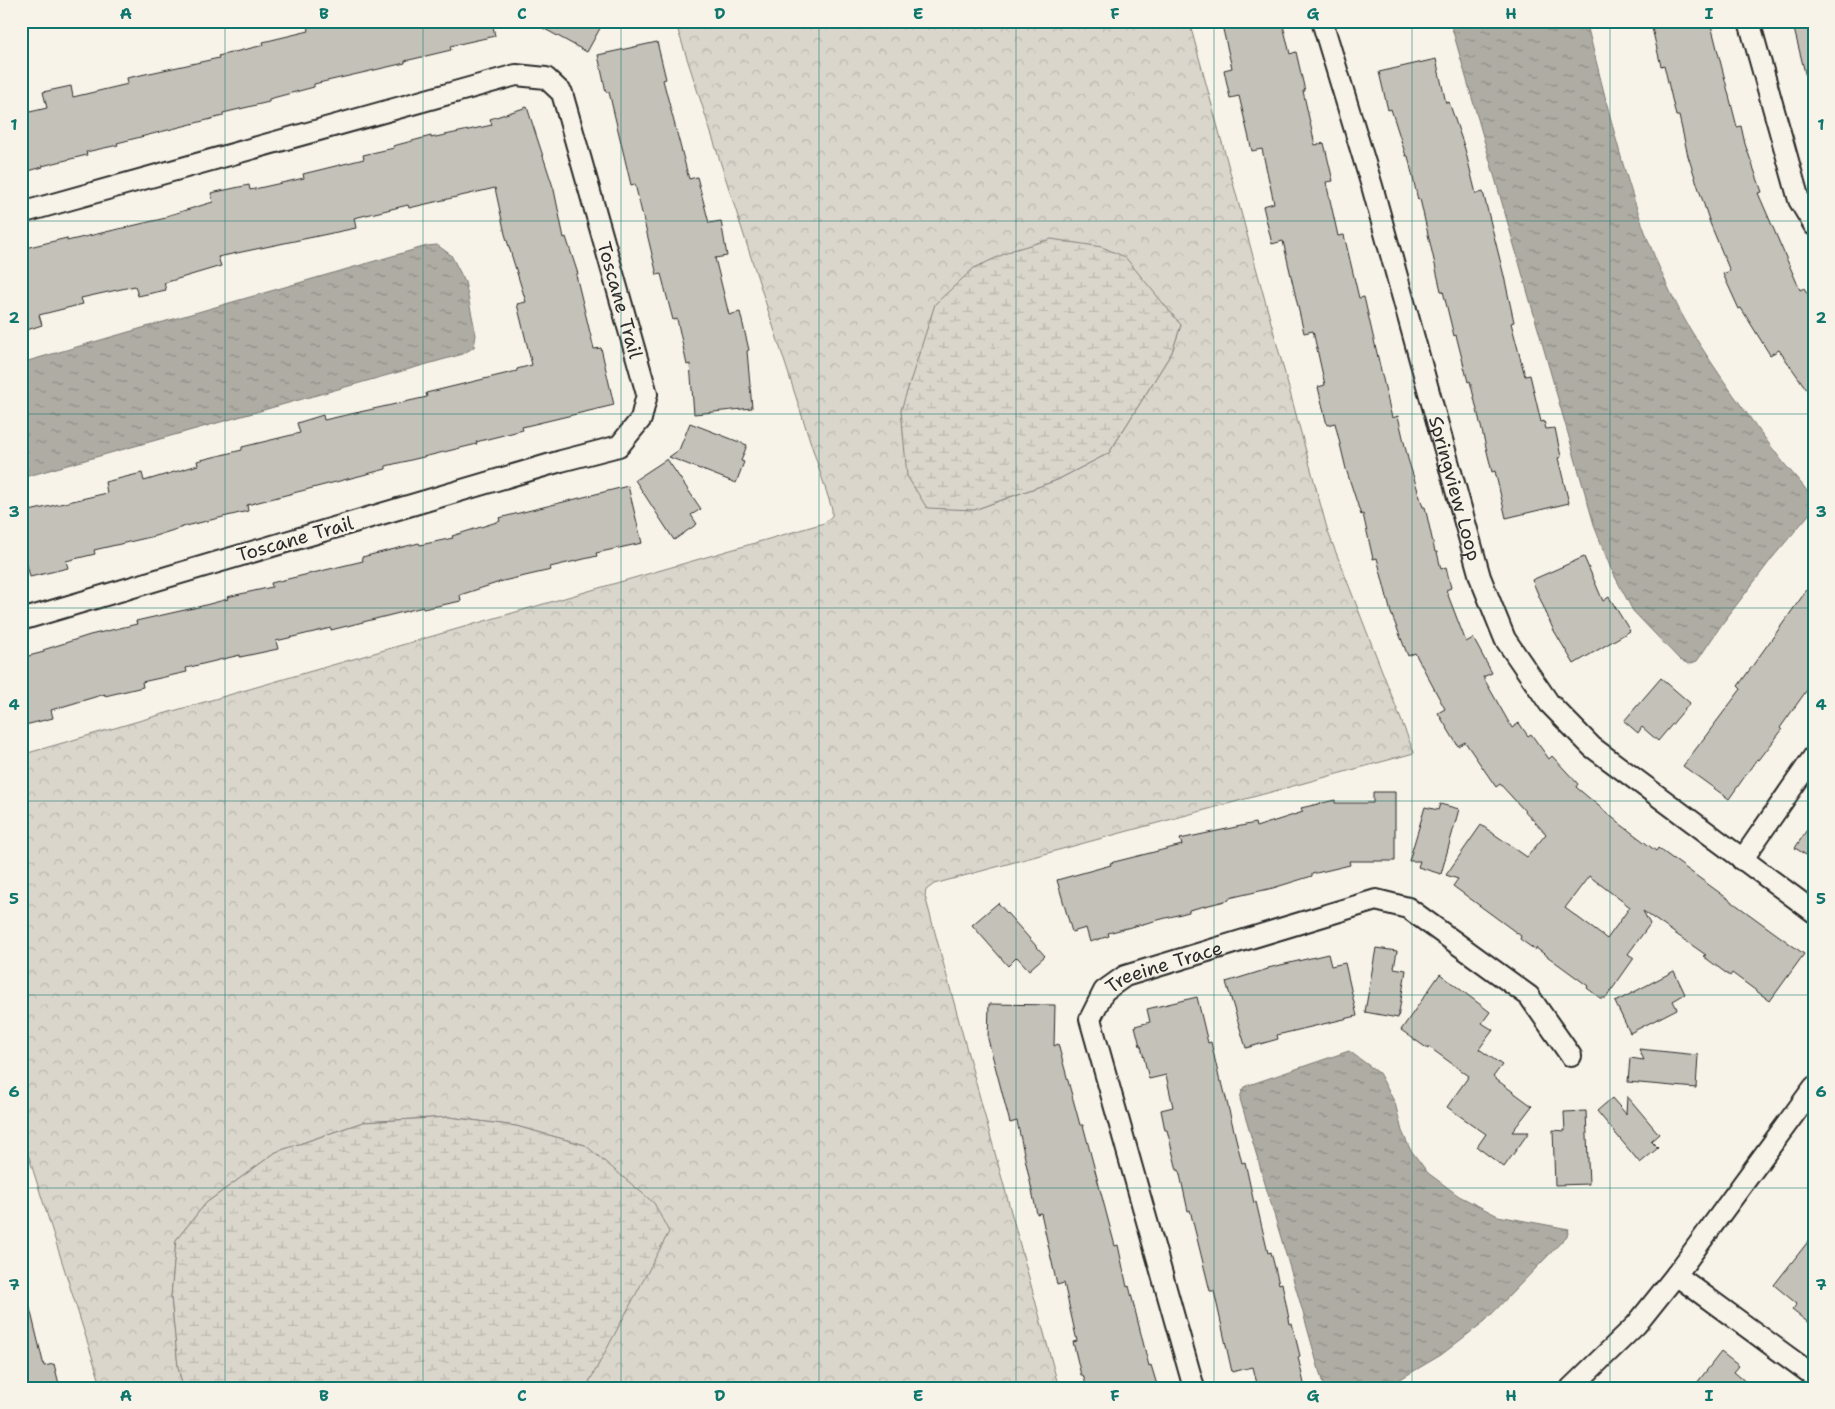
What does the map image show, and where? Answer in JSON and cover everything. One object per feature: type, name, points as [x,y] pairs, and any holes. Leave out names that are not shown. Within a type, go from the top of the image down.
[{"type":"street","name":"Springview Loop","points":[[1322,21],[1372,186],[1480,577],[1505,638],[1549,703],[1592,747],[1814,912]]},
{"type":"street","points":[[1749,21],[1800,200],[1814,225]]},
{"type":"street","name":"Toscane Trail","points":[[21,212],[516,75],[546,78],[562,93],[647,394],[641,418],[619,446],[561,461],[21,620]]},
{"type":"street","points":[[1742,860],[1814,756]]},
{"type":"street","name":"Treeine Trace","points":[[1194,1388],[1090,1019],[1104,992],[1125,976],[1376,900],[1408,908],[1529,996],[1571,1056]]},
{"type":"street","points":[[1570,1388],[1636,1325],[1676,1275],[1814,1087]]},
{"type":"street","points":[[1676,1275],[1814,1376]]},
{"type":"green space","points":[[675,21],[1189,21],[1328,532],[1414,753],[934,884],[926,890],[925,896],[1059,1388],[586,1388],[589,1384],[585,1145],[516,1126],[449,1117],[363,1122],[276,1152],[206,1203],[176,1240],[171,1297],[178,1366],[183,1388],[102,1388],[21,1132],[21,755],[824,523],[832,516],[832,509]],"holes":[[[1181,325],[1172,352],[1109,453],[1057,480],[974,510]]]},
{"type":"green space","points":[[1051,239],[1102,247],[1125,257],[1181,325],[1172,352],[1109,453],[1057,480],[974,510],[927,508],[907,476],[901,410],[935,304],[974,268],[1013,250]]},
{"type":"green space","points":[[449,1117],[516,1126],[585,1145],[654,1203],[669,1232],[586,1388],[183,1388],[178,1367],[171,1297],[176,1240],[206,1203],[276,1152],[363,1122]]},
{"type":"water","points":[[1450,21],[1586,21],[1616,140],[1640,218],[1654,256],[1671,293],[1690,329],[1722,378],[1767,442],[1814,502],[1812,511],[1773,557],[1722,624],[1697,661],[1689,664],[1680,660],[1633,611],[1611,569],[1595,528]]},
{"type":"water","points":[[437,245],[451,255],[465,282],[476,335],[474,347],[463,354],[21,478],[21,363],[427,246]]},
{"type":"water","points":[[1349,1051],[1379,1073],[1395,1103],[1402,1131],[1410,1149],[1428,1173],[1459,1196],[1498,1216],[1569,1229],[1567,1236],[1485,1321],[1441,1355],[1385,1388],[1324,1388],[1240,1099],[1242,1091],[1246,1086]]},
{"type":"building","points":[[326,21],[492,21],[495,36],[450,46],[451,50],[405,61],[405,63],[314,84],[314,87],[269,99],[269,102],[223,113],[223,116],[117,143],[118,145],[86,152],[87,155],[21,173],[21,114],[47,108],[43,92],[71,86],[73,97],[128,84],[127,78],[219,58],[218,56],[264,45],[263,42],[309,31],[308,26]]},
{"type":"building","points":[[530,21],[604,21],[587,52]]},
{"type":"building","points":[[1221,21],[1282,21],[1290,54],[1296,52],[1315,145],[1324,143],[1333,181],[1326,182],[1338,236],[1344,235],[1359,298],[1364,297],[1392,418],[1398,416],[1408,459],[1423,507],[1425,507],[1435,552],[1437,552],[1441,569],[1446,567],[1451,588],[1446,590],[1466,642],[1473,638],[1492,673],[1483,677],[1512,728],[1519,723],[1528,736],[1531,734],[1549,759],[1552,756],[1578,784],[1576,787],[1619,823],[1656,851],[1658,848],[1804,954],[1770,1001],[1732,973],[1730,976],[1703,956],[1706,955],[1643,911],[1650,924],[1628,954],[1634,958],[1606,998],[1600,998],[1587,988],[1588,986],[1536,948],[1535,950],[1520,939],[1521,936],[1453,886],[1458,879],[1446,875],[1481,825],[1527,857],[1546,834],[1500,784],[1496,787],[1465,742],[1458,746],[1438,713],[1445,709],[1415,653],[1408,656],[1391,613],[1377,558],[1373,559],[1363,514],[1361,515],[1346,469],[1335,423],[1327,425],[1318,387],[1325,385],[1313,331],[1304,333],[1283,241],[1272,244],[1263,206],[1274,203],[1262,149],[1252,151],[1239,96],[1230,98],[1224,70],[1232,68]],"holes":[[[1589,876],[1630,907],[1607,939],[1565,908]]]},
{"type":"building","points":[[1680,21],[1710,21],[1737,127],[1741,126],[1745,144],[1762,192],[1758,193],[1800,290],[1804,288],[1814,304],[1814,400],[1779,350],[1770,355],[1741,308],[1739,309],[1723,274],[1730,271],[1710,223],[1688,156],[1679,116],[1676,116],[1664,65],[1661,66],[1652,28]]},
{"type":"building","points":[[1792,21],[1814,21],[1814,84],[1808,85]]},
{"type":"building","points":[[657,42],[666,79],[663,80],[689,179],[697,177],[709,223],[721,221],[727,256],[715,258],[729,315],[740,312],[749,350],[747,351],[752,408],[694,414],[690,364],[687,365],[677,319],[673,320],[661,274],[657,275],[635,184],[631,185],[609,92],[606,92],[598,55]]},
{"type":"building","points":[[1436,59],[1446,103],[1449,102],[1465,149],[1476,194],[1483,192],[1514,322],[1511,323],[1525,376],[1530,375],[1541,422],[1544,421],[1546,429],[1555,428],[1561,457],[1558,458],[1569,503],[1506,518],[1495,471],[1492,472],[1470,381],[1468,382],[1443,291],[1441,291],[1408,156],[1406,156],[1391,109],[1388,110],[1379,72]]},
{"type":"building","points":[[527,107],[554,190],[564,238],[566,237],[578,274],[576,275],[594,349],[601,348],[614,405],[522,427],[523,430],[476,442],[477,444],[386,466],[386,469],[247,505],[248,511],[94,550],[95,554],[66,561],[68,568],[30,577],[21,538],[21,513],[107,493],[105,482],[142,473],[144,481],[198,465],[197,461],[242,450],[242,447],[300,433],[297,423],[323,415],[324,420],[427,397],[426,393],[517,371],[517,369],[532,365],[517,304],[526,302],[505,234],[495,188],[409,208],[408,205],[354,218],[356,228],[218,257],[221,266],[164,283],[166,290],[138,296],[135,286],[81,298],[83,304],[39,315],[42,325],[21,332],[21,249],[67,238],[67,241],[166,218],[166,216],[213,202],[211,193],[249,185],[250,190],[304,178],[303,174],[364,159],[363,155],[394,148],[393,146],[431,136],[431,138],[492,125],[490,119]]},
{"type":"building","points":[[690,423],[747,445],[741,461],[744,462],[736,483],[669,457],[679,450]]},
{"type":"building","points":[[667,459],[701,509],[691,515],[697,524],[674,540],[635,480]]},
{"type":"building","points":[[628,486],[642,543],[596,553],[597,556],[550,567],[551,570],[503,581],[460,595],[461,601],[423,609],[423,607],[331,630],[331,628],[276,641],[278,649],[240,657],[240,655],[186,668],[187,672],[142,682],[143,687],[105,696],[105,694],[51,710],[53,718],[21,726],[21,658],[44,652],[43,650],[90,635],[137,624],[136,621],[198,607],[228,599],[227,597],[272,587],[271,583],[363,561],[362,557],[419,543],[420,545],[453,538],[452,536],[500,521],[499,518]]},
{"type":"building","points":[[1584,557],[1603,601],[1609,597],[1630,631],[1574,664],[1553,629],[1532,580]]},
{"type":"building","points":[[1814,580],[1814,680],[1780,728],[1782,730],[1759,760],[1757,759],[1729,799],[1683,766],[1741,689],[1738,686]]},
{"type":"building","points":[[1661,678],[1690,703],[1658,741],[1642,727],[1638,733],[1624,721]]},
{"type":"building","points":[[1373,792],[1395,792],[1395,861],[1349,861],[1350,865],[1312,874],[1312,876],[1273,888],[1229,898],[1229,900],[1189,910],[1189,912],[1108,933],[1109,936],[1090,942],[1086,928],[1072,932],[1057,880],[1111,865],[1110,863],[1182,845],[1180,839],[1255,823],[1256,827],[1303,812],[1301,808],[1335,800],[1335,803],[1373,803]]},
{"type":"building","points":[[1440,804],[1459,809],[1441,874],[1418,867],[1420,861],[1409,861],[1425,807],[1438,810]]},
{"type":"building","points":[[1814,819],[1814,860],[1795,848]]},
{"type":"building","points":[[998,903],[1045,956],[1029,970],[1017,957],[1008,966],[972,925]]},
{"type":"building","points":[[1376,948],[1397,951],[1394,968],[1406,970],[1398,1018],[1365,1012]]},
{"type":"building","points":[[1328,954],[1331,966],[1345,963],[1357,1016],[1277,1035],[1278,1039],[1246,1048],[1226,982],[1268,968]]},
{"type":"building","points":[[1674,971],[1685,994],[1673,1001],[1677,1009],[1630,1033],[1615,1002]]},
{"type":"building","points":[[1440,974],[1490,1012],[1482,1023],[1493,1030],[1479,1049],[1502,1065],[1493,1077],[1532,1106],[1512,1132],[1529,1132],[1504,1167],[1477,1147],[1486,1134],[1447,1107],[1469,1076],[1429,1047],[1428,1049],[1401,1030]]},
{"type":"building","points":[[1197,997],[1208,1043],[1211,1042],[1220,1082],[1222,1082],[1242,1163],[1245,1162],[1268,1253],[1271,1252],[1279,1284],[1282,1283],[1290,1324],[1292,1323],[1300,1356],[1298,1357],[1305,1388],[1258,1388],[1253,1367],[1232,1372],[1214,1291],[1210,1291],[1179,1170],[1177,1170],[1167,1130],[1165,1130],[1161,1110],[1173,1107],[1166,1075],[1149,1079],[1135,1026],[1150,1022],[1147,1009]]},
{"type":"building","points":[[989,1004],[1055,1005],[1054,1046],[1058,1044],[1080,1125],[1083,1125],[1115,1246],[1118,1245],[1127,1287],[1129,1286],[1149,1366],[1151,1365],[1157,1385],[1147,1388],[1087,1388],[1083,1375],[1081,1375],[1073,1342],[1077,1341],[1064,1283],[1057,1285],[1041,1213],[1037,1214],[1017,1121],[1010,1123],[988,1039]]},
{"type":"building","points":[[1639,1049],[1698,1055],[1696,1088],[1628,1082],[1630,1058],[1644,1060]]},
{"type":"building","points":[[1627,1096],[1659,1134],[1651,1141],[1658,1148],[1640,1163],[1597,1111],[1612,1098],[1626,1114]]},
{"type":"building","points":[[1586,1111],[1589,1184],[1555,1185],[1553,1130],[1565,1131],[1564,1112]]},
{"type":"building","points":[[1814,1234],[1814,1327],[1792,1310],[1797,1304],[1774,1285]]},
{"type":"building","points":[[27,1296],[44,1366],[54,1364],[60,1388],[21,1388],[21,1297]]},
{"type":"building","points":[[1721,1352],[1739,1366],[1734,1372],[1753,1388],[1693,1388]]}]
